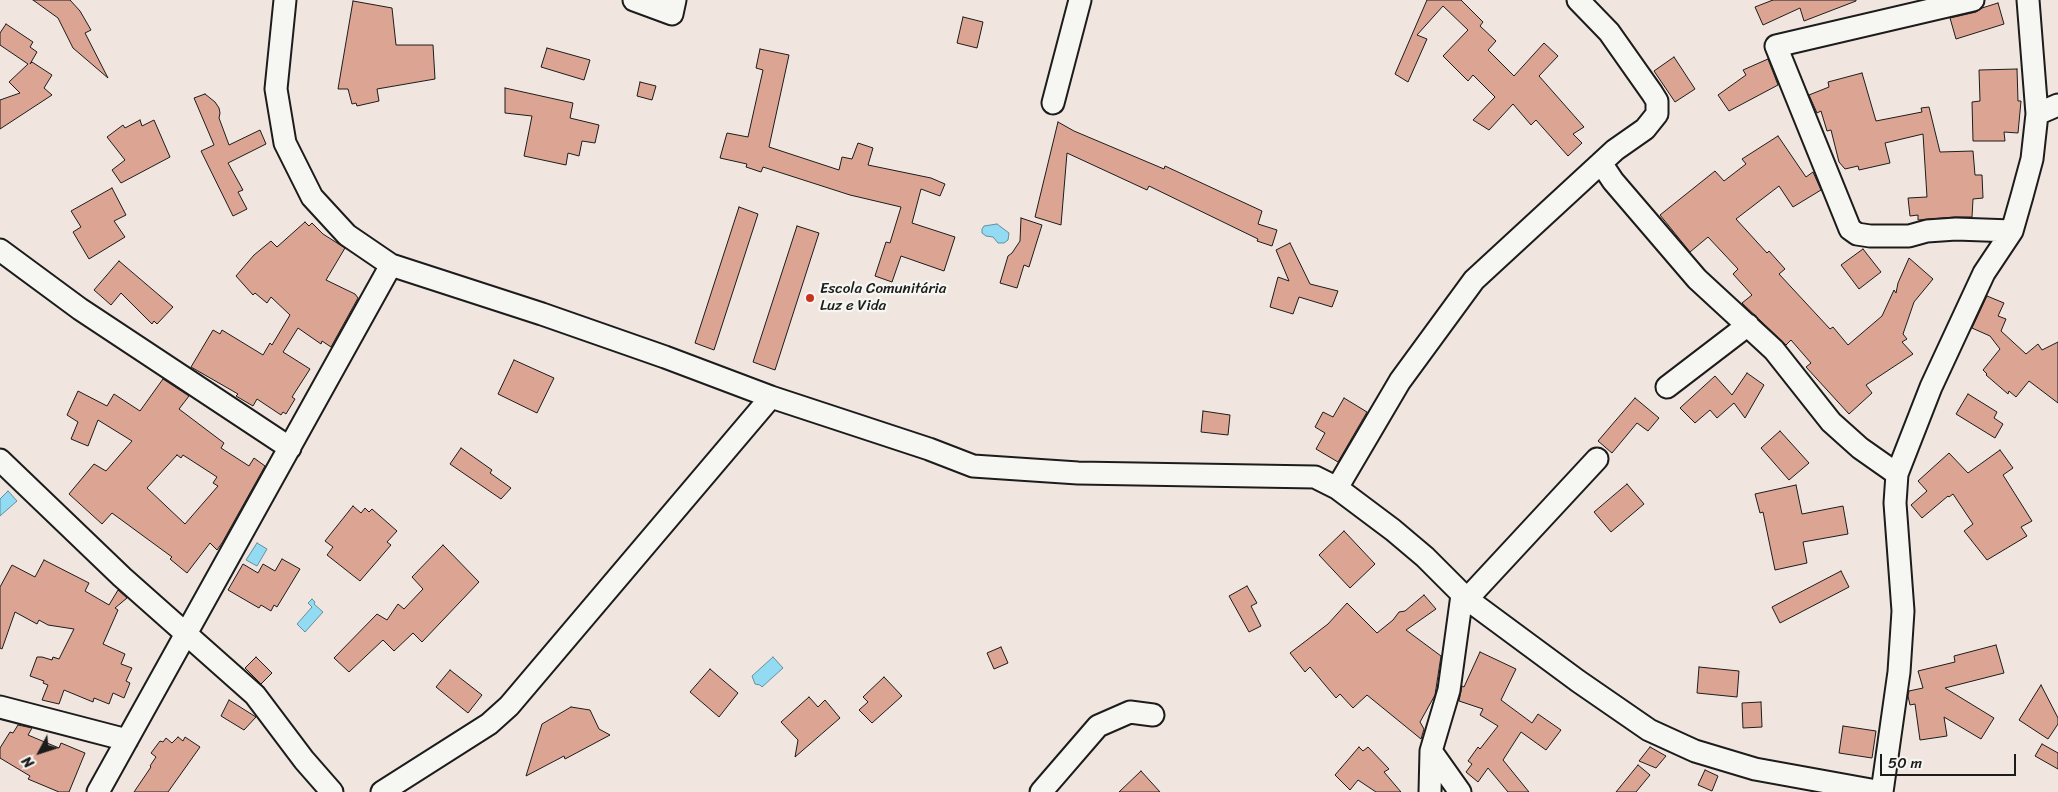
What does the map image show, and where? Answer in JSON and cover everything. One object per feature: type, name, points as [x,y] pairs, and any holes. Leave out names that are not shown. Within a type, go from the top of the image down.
[{"type":"street","points":[[284,0],[276,89],[285,143],[312,198],[347,235],[391,265],[542,314],[771,397],[929,449],[973,466],[1078,473],[1315,478],[1337,488],[1425,557],[1465,597],[1578,680],[1657,733],[1695,751],[1755,769],[1882,792],[1899,672],[1903,611],[1896,503],[1897,474],[1931,387],[1984,273],[2012,231],[2032,159],[2037,114],[2028,0]]},
{"type":"street","points":[[634,0],[672,14],[675,0]]},
{"type":"street","points":[[1053,103],[1080,0]]},
{"type":"street","points":[[1337,488],[1400,381],[1474,280],[1601,164],[1645,129],[1657,114],[1657,102],[1609,32],[1578,0]]},
{"type":"street","points":[[1973,0],[1776,46],[1850,230],[1857,234],[1870,236],[1909,236],[1927,231],[1956,229],[2012,231]]},
{"type":"street","points":[[2037,114],[2058,105]]},
{"type":"street","points":[[1601,164],[1613,181],[1697,279],[1774,350],[1832,422],[1860,448],[1897,474]]},
{"type":"street","points":[[0,250],[80,309],[290,448]]},
{"type":"street","points":[[98,792],[391,265]]},
{"type":"street","points":[[1667,387],[1748,325]]},
{"type":"street","points":[[382,792],[488,724],[508,706],[771,397]]},
{"type":"street","points":[[1430,792],[1431,751],[1449,690],[1465,597],[1597,459]]},
{"type":"street","points":[[0,460],[69,527],[186,635],[255,695],[304,760],[332,792]]},
{"type":"street","points":[[0,707],[127,740]]},
{"type":"street","points":[[1040,792],[1098,726],[1130,712],[1152,715]]},
{"type":"street","points":[[1431,751],[1460,792]]},
{"type":"water","points":[[997,224],[1009,233],[1008,240],[1004,243],[998,243],[993,237],[982,233],[984,226]]},
{"type":"water","points":[[8,491],[17,501],[0,516],[0,499]]},
{"type":"water","points":[[257,543],[267,549],[257,566],[246,560]]},
{"type":"water","points":[[312,599],[315,602],[314,604],[323,612],[305,632],[297,624],[312,607],[308,603]]},
{"type":"water","points":[[773,657],[783,668],[762,687],[755,684],[752,676]]},
{"type":"building","points":[[33,0],[70,0],[80,11],[91,30],[85,33],[108,78],[73,48],[58,18]]},
{"type":"building","points":[[1427,0],[1461,0],[1483,22],[1480,26],[1496,41],[1488,50],[1514,76],[1544,43],[1558,56],[1539,76],[1584,127],[1573,134],[1582,143],[1568,156],[1536,120],[1531,125],[1513,104],[1489,130],[1473,120],[1495,97],[1473,75],[1468,81],[1443,56],[1468,30],[1443,6],[1417,35],[1427,39],[1408,82],[1395,74]]},
{"type":"building","points":[[1773,0],[1856,1],[1804,21],[1800,8],[1763,25],[1755,7]]},
{"type":"building","points":[[353,1],[392,8],[396,45],[433,45],[435,79],[377,89],[379,101],[357,106],[356,103],[352,104],[348,89],[338,89]]},
{"type":"building","points":[[1998,3],[2004,24],[1956,39],[1950,18],[1976,12]]},
{"type":"building","points":[[963,17],[983,22],[977,48],[957,43]]},
{"type":"building","points":[[6,24],[33,42],[30,47],[37,52],[30,64],[32,62],[52,75],[44,88],[52,95],[0,129],[0,100],[20,93],[9,82],[28,64],[0,45],[0,33]]},
{"type":"building","points":[[547,48],[590,60],[584,80],[541,67]]},
{"type":"building","points":[[760,49],[789,55],[769,147],[839,170],[842,157],[852,159],[858,143],[873,148],[868,165],[931,178],[945,184],[940,196],[921,189],[912,223],[955,237],[944,271],[901,256],[892,282],[875,276],[886,242],[890,243],[901,207],[850,195],[763,167],[761,172],[746,167],[747,164],[720,158],[727,133],[748,137],[763,70],[756,68]]},
{"type":"building","points":[[1674,57],[1695,89],[1675,102],[1654,71]]},
{"type":"building","points":[[1768,59],[1778,85],[1729,111],[1718,95],[1746,75],[1743,70]]},
{"type":"building","points":[[2017,69],[2018,101],[2021,101],[2018,133],[2004,132],[2005,141],[1973,141],[1972,102],[1980,101],[1979,70]]},
{"type":"building","points":[[1862,73],[1876,121],[1922,112],[1921,108],[1929,107],[1940,152],[1973,151],[1975,175],[1982,175],[1983,198],[1973,199],[1972,217],[1918,220],[1918,215],[1910,216],[1908,198],[1927,197],[1923,134],[1885,143],[1890,163],[1859,170],[1858,166],[1845,169],[1839,162],[1831,130],[1827,131],[1821,111],[1817,113],[1809,95],[1829,87],[1828,82]]},
{"type":"building","points":[[640,82],[656,86],[652,100],[637,96]]},
{"type":"building","points":[[505,88],[573,103],[570,118],[599,125],[595,143],[582,141],[579,156],[568,153],[566,165],[524,156],[532,116],[505,113]]},
{"type":"building","points":[[205,94],[219,108],[219,118],[229,145],[260,130],[266,144],[228,163],[243,190],[238,192],[247,209],[233,216],[201,151],[214,145],[194,98]]},
{"type":"building","points":[[140,120],[142,126],[154,120],[170,157],[121,183],[112,170],[125,160],[107,137],[123,125],[125,128]]},
{"type":"building","points":[[1058,122],[1074,131],[1164,169],[1165,166],[1262,211],[1258,224],[1277,230],[1272,246],[1257,241],[1258,239],[1149,186],[1147,190],[1067,153],[1061,225],[1035,217]]},
{"type":"building","points":[[1778,136],[1806,177],[1813,172],[1821,190],[1793,207],[1779,186],[1736,219],[1767,253],[1769,251],[1785,269],[1779,274],[1830,329],[1833,327],[1848,345],[1882,316],[1894,290],[1896,293],[1898,283],[1909,258],[1933,279],[1914,302],[1903,334],[1907,339],[1902,342],[1913,354],[1866,385],[1872,393],[1849,414],[1806,367],[1811,363],[1791,340],[1786,345],[1742,303],[1752,295],[1733,274],[1738,269],[1708,237],[1690,252],[1660,215],[1715,171],[1724,181],[1746,164],[1742,159]]},
{"type":"building","points":[[112,188],[126,215],[114,221],[125,237],[89,259],[73,232],[81,227],[71,211]]},
{"type":"building","points":[[739,207],[758,214],[714,350],[695,343]]},
{"type":"building","points":[[1021,218],[1042,225],[1029,267],[1024,265],[1017,288],[1000,283],[1008,256],[1020,241]]},
{"type":"building","points":[[305,222],[309,226],[312,223],[323,234],[345,248],[326,280],[355,294],[358,298],[331,347],[322,341],[321,344],[298,328],[283,352],[310,369],[292,397],[295,399],[286,414],[283,412],[281,415],[257,399],[253,406],[236,396],[238,394],[191,367],[213,330],[220,334],[222,330],[263,355],[270,343],[272,345],[290,315],[271,297],[267,303],[255,293],[253,295],[236,276],[254,255],[271,241],[277,247]]},
{"type":"building","points":[[797,226],[819,233],[775,370],[753,362]]},
{"type":"building","points":[[1290,243],[1310,284],[1338,291],[1332,307],[1299,297],[1293,314],[1270,307],[1278,277],[1289,281],[1276,250]]},
{"type":"building","points":[[1863,249],[1881,272],[1859,289],[1841,265]]},
{"type":"building","points":[[119,261],[173,307],[157,324],[154,321],[152,324],[121,293],[111,305],[94,290]]},
{"type":"building","points":[[1987,296],[2004,303],[1998,316],[2006,319],[2001,331],[2026,354],[2038,344],[2042,350],[2058,342],[2058,403],[2029,381],[2016,397],[2009,391],[2008,394],[1986,375],[1983,370],[2000,349],[1990,336],[1972,328]]},
{"type":"building","points":[[514,360],[554,378],[537,413],[498,394]]},
{"type":"building","points":[[1747,373],[1764,385],[1745,418],[1734,403],[1717,418],[1710,410],[1695,423],[1680,408],[1715,376],[1732,395]]},
{"type":"building","points":[[163,379],[189,396],[179,409],[224,443],[221,448],[249,466],[254,458],[265,466],[217,550],[210,543],[187,573],[170,559],[172,557],[112,513],[102,524],[69,494],[94,464],[106,471],[132,441],[98,420],[88,446],[71,439],[78,422],[67,415],[78,391],[107,406],[114,394],[140,411]],"holes":[[[177,455],[181,458],[183,455],[217,477],[213,483],[218,486],[185,524],[147,488]]]},
{"type":"building","points":[[1968,394],[1997,412],[1994,418],[2003,424],[1995,438],[1956,414]]},
{"type":"building","points":[[1344,398],[1367,412],[1338,462],[1316,449],[1325,433],[1315,427],[1323,412],[1333,417]]},
{"type":"building","points":[[1635,398],[1659,418],[1648,431],[1637,423],[1612,453],[1598,441]]},
{"type":"building","points":[[1203,411],[1230,415],[1228,435],[1201,432]]},
{"type":"building","points":[[1780,431],[1809,463],[1789,480],[1761,448]]},
{"type":"building","points":[[461,448],[492,470],[490,473],[511,488],[501,499],[450,464]]},
{"type":"building","points":[[2000,450],[2013,468],[2003,475],[2032,521],[2021,527],[2027,536],[1987,560],[1964,531],[1973,524],[1953,494],[1922,518],[1911,505],[1927,491],[1918,481],[1949,453],[1968,473]]},
{"type":"building","points":[[1627,484],[1644,504],[1611,532],[1594,512]]},
{"type":"building","points":[[1796,485],[1802,514],[1843,506],[1848,534],[1803,542],[1807,563],[1775,570],[1763,512],[1760,513],[1755,494]]},
{"type":"building","points":[[353,506],[361,513],[365,508],[369,512],[372,509],[397,531],[387,542],[391,545],[360,581],[327,555],[333,547],[325,541]]},
{"type":"building","points":[[1344,531],[1375,564],[1350,588],[1319,555]]},
{"type":"building","points":[[443,545],[479,582],[422,642],[413,633],[394,651],[383,640],[349,672],[334,658],[377,614],[387,620],[398,604],[404,609],[423,589],[412,577]]},
{"type":"building","points":[[282,559],[300,569],[277,607],[274,605],[271,611],[261,605],[259,608],[228,590],[243,564],[258,573],[263,564],[275,571]]},
{"type":"building","points":[[44,560],[89,583],[85,591],[109,605],[118,590],[127,598],[115,608],[118,610],[103,644],[125,654],[121,664],[132,668],[126,681],[130,683],[124,698],[113,693],[109,704],[94,698],[93,702],[64,690],[59,704],[42,700],[48,685],[43,683],[44,681],[30,676],[37,657],[52,660],[53,657],[59,659],[74,629],[48,625],[39,620],[37,624],[15,612],[2,649],[0,648],[0,587],[12,565],[35,577]]},
{"type":"building","points":[[1841,571],[1849,587],[1780,623],[1772,607]]},
{"type":"building","points":[[1247,586],[1257,603],[1251,606],[1261,626],[1249,632],[1229,596]]},
{"type":"building","points":[[1424,595],[1436,609],[1406,630],[1441,656],[1435,695],[1420,722],[1424,729],[1421,739],[1367,695],[1353,708],[1340,694],[1336,698],[1310,667],[1305,672],[1290,653],[1328,624],[1347,603],[1377,633],[1393,620],[1399,612],[1405,611]]},
{"type":"building","points":[[1996,645],[2004,673],[1945,688],[1994,718],[1981,739],[1944,717],[1947,736],[1920,740],[1915,704],[1910,705],[1908,696],[1909,691],[1923,688],[1918,671],[1955,662],[1954,656]]},
{"type":"building","points":[[1001,647],[1008,663],[994,669],[987,653]]},
{"type":"building","points":[[1480,652],[1516,669],[1501,700],[1532,723],[1538,714],[1561,730],[1546,750],[1521,732],[1503,760],[1529,792],[1508,792],[1488,768],[1478,782],[1466,772],[1472,764],[1468,761],[1478,747],[1480,749],[1498,726],[1480,715],[1483,709],[1459,701],[1462,686],[1464,687]]},
{"type":"building","points":[[256,657],[272,673],[261,684],[245,668]]},
{"type":"building","points":[[1699,667],[1739,671],[1737,697],[1697,693]]},
{"type":"building","points":[[710,669],[738,693],[719,717],[690,692]]},
{"type":"building","points":[[450,670],[482,695],[468,713],[436,687]]},
{"type":"building","points":[[884,677],[902,696],[872,723],[859,710],[868,702],[863,697]]},
{"type":"building","points":[[2041,685],[2058,718],[2058,724],[2048,739],[2019,720]]},
{"type":"building","points":[[809,697],[818,707],[825,700],[840,718],[795,757],[798,740],[781,722]]},
{"type":"building","points":[[229,700],[256,717],[244,730],[221,716]]},
{"type":"building","points":[[1761,702],[1762,727],[1743,728],[1742,703]]},
{"type":"building","points":[[571,707],[590,710],[599,729],[610,735],[565,759],[564,756],[526,776],[542,724]]},
{"type":"building","points":[[18,725],[32,728],[28,735],[59,748],[61,743],[85,753],[69,792],[59,792],[28,779],[30,776],[0,758],[0,748],[10,732],[13,733]]},
{"type":"building","points":[[1843,726],[1876,731],[1872,758],[1839,753]]},
{"type":"building","points":[[178,737],[183,741],[185,737],[200,747],[168,792],[134,792],[151,767],[156,757],[151,753],[160,741],[163,742],[166,738],[172,743]]},
{"type":"building","points":[[2042,744],[2058,753],[2058,769],[2035,756]]},
{"type":"building","points":[[1359,747],[1363,751],[1368,747],[1389,769],[1384,772],[1401,792],[1376,792],[1358,780],[1350,790],[1335,775]]},
{"type":"building","points":[[1650,747],[1666,756],[1656,768],[1639,761]]},
{"type":"building","points":[[1638,765],[1650,775],[1636,792],[1616,792]]},
{"type":"building","points":[[1705,770],[1718,776],[1712,791],[1698,785]]},
{"type":"building","points":[[1141,771],[1160,792],[1119,792]]},
{"type":"place","name":"Escola Comunitária Luz e Vida","points":[[810,298]]}]
